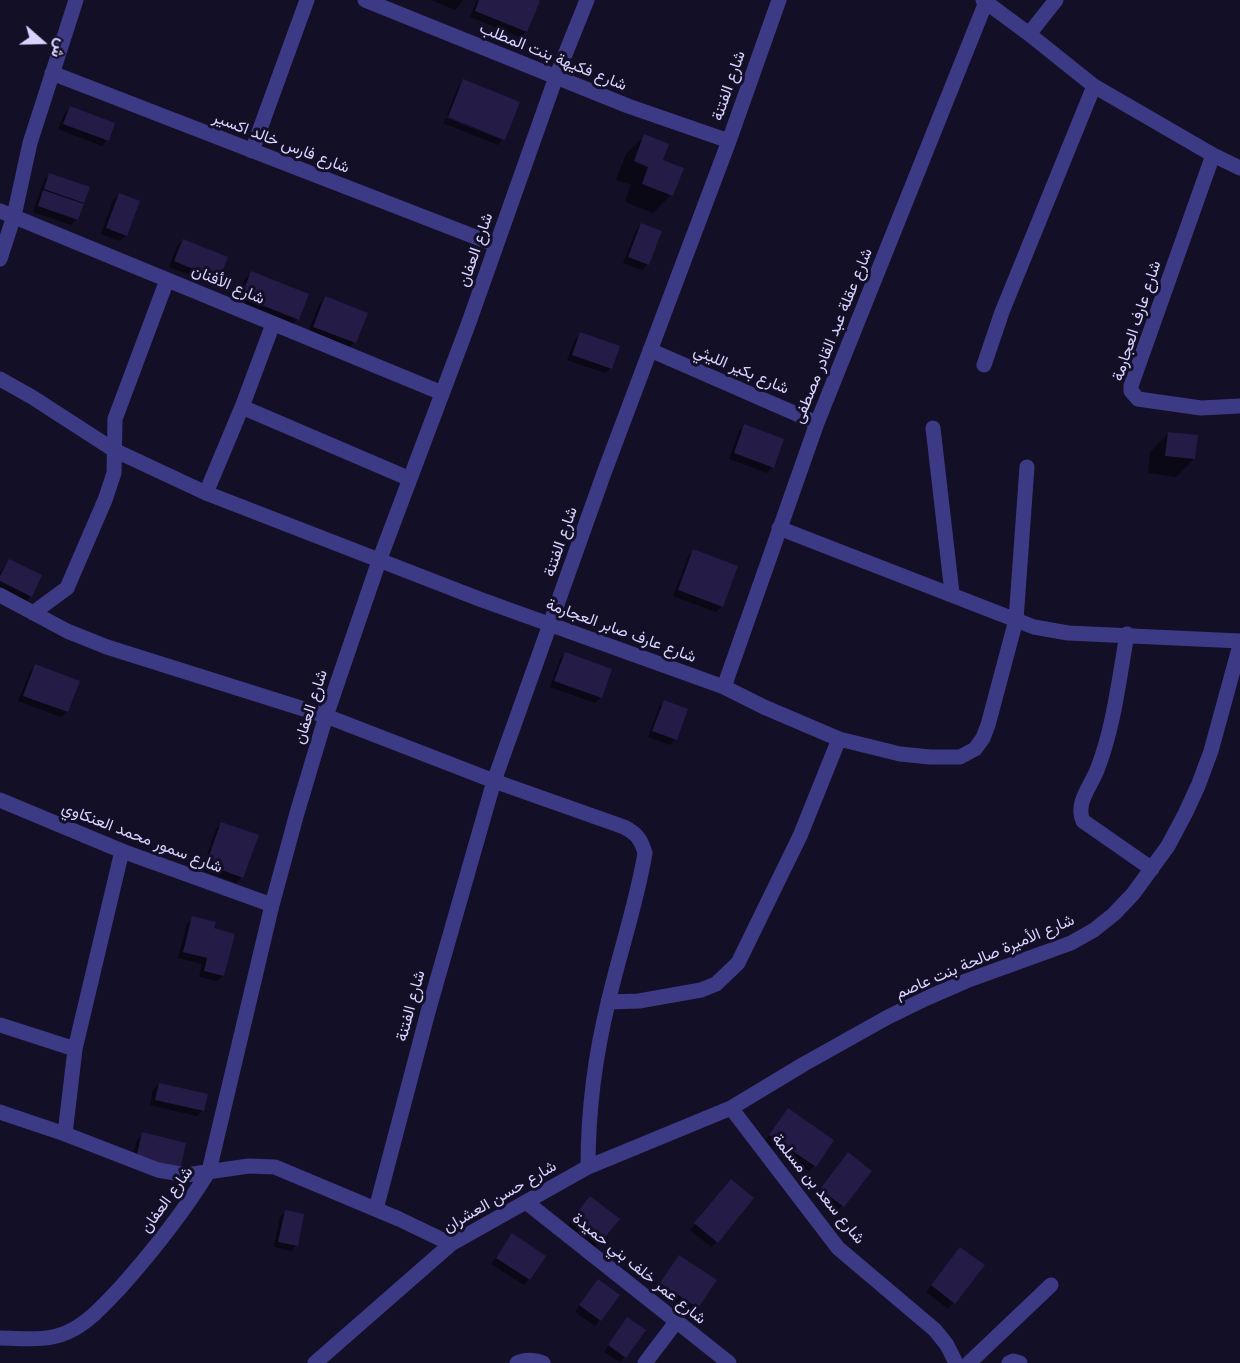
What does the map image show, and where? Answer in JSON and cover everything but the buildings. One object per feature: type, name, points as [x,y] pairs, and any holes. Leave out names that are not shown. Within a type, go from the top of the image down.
[{"type":"street","points":[[0,259],[7,213],[76,0]]},
{"type":"street","points":[[252,151],[307,0]]},
{"type":"street","name":"شارع فكيهة بنت المطلب","points":[[365,0],[391,5],[628,106],[729,141]]},
{"type":"street","name":"شارع العفان","points":[[0,1338],[46,1338],[68,1332],[104,1306],[158,1244],[185,1209],[209,1172],[272,905],[326,716],[379,561],[556,77],[587,0]]},
{"type":"street","name":"شارع الفتنة","points":[[376,1209],[428,1012],[494,781],[779,0]]},
{"type":"street","points":[[1029,34],[1056,0]]},
{"type":"street","points":[[984,1],[1094,86],[1213,155],[1240,168]]},
{"type":"street","name":"شارع عقلة عبد القادر مصطفى","points":[[724,687],[817,423],[984,1]]},
{"type":"street","name":"شارع فارس خالد اكسير","points":[[52,73],[496,245]]},
{"type":"street","points":[[984,365],[1002,312],[1094,86]]},
{"type":"street","name":"شارع عارف العجارمة","points":[[1213,155],[1131,391],[1138,399],[1201,408],[1240,406]]},
{"type":"street","name":"شارع الأفنان","points":[[7,213],[442,393]]},
{"type":"street","points":[[33,613],[67,588],[112,484],[115,462],[115,419],[167,280]]},
{"type":"street","points":[[206,493],[273,324]]},
{"type":"street","name":"شارع بكير الليثي","points":[[650,351],[817,423]]},
{"type":"street","name":"شارع عارف صابر العجارمة","points":[[0,379],[114,450],[206,493],[379,561],[724,687],[838,739],[916,756],[947,757],[968,754],[984,738],[1016,620],[1027,467]]},
{"type":"street","points":[[242,407],[410,479]]},
{"type":"street","points":[[933,428],[952,593]]},
{"type":"street","points":[[779,528],[952,593],[1016,620],[1051,631],[1127,634],[1240,643]]},
{"type":"street","points":[[0,595],[67,631],[107,647],[326,716],[494,781],[624,826],[635,832],[642,842],[645,853],[608,1002],[590,1100],[588,1167]]},
{"type":"street","points":[[1127,634],[1108,736],[1098,770],[1080,806],[1080,814],[1083,821],[1152,869]]},
{"type":"street","name":"شارع الأميرة صالحة بنت عاصم","points":[[731,1107],[898,1012],[966,981],[1071,943],[1094,930],[1114,914],[1133,894],[1168,846],[1198,786],[1225,703],[1240,643]]},
{"type":"street","points":[[608,1002],[639,1001],[700,990],[716,984],[738,963],[800,836],[838,739]]},
{"type":"street","name":"شارع سمور محمد العنكاوي","points":[[0,800],[122,851],[272,905]]},
{"type":"street","points":[[65,1134],[75,1049],[122,851]]},
{"type":"street","points":[[0,1025],[75,1049]]},
{"type":"street","name":"شارع حسن العشران","points":[[315,1363],[451,1244],[588,1167],[731,1107]]},
{"type":"street","name":"شارع سعد بن مسلمة","points":[[731,1107],[838,1248],[935,1330],[947,1345],[956,1363]]},
{"type":"street","points":[[0,1112],[158,1170],[186,1175],[249,1166],[275,1167],[376,1209],[451,1244]]},
{"type":"street","name":"شارع عمر خلف بني حميدة","points":[[526,1202],[729,1363]]},
{"type":"street","points":[[969,1363],[1051,1285]]},
{"type":"street","points":[[645,1363],[676,1322]]},
{"type":"street","points":[[517,1363],[523,1360],[537,1360],[543,1363]]},
{"type":"street","points":[[1008,1363],[1013,1361],[1020,1363]]}]
